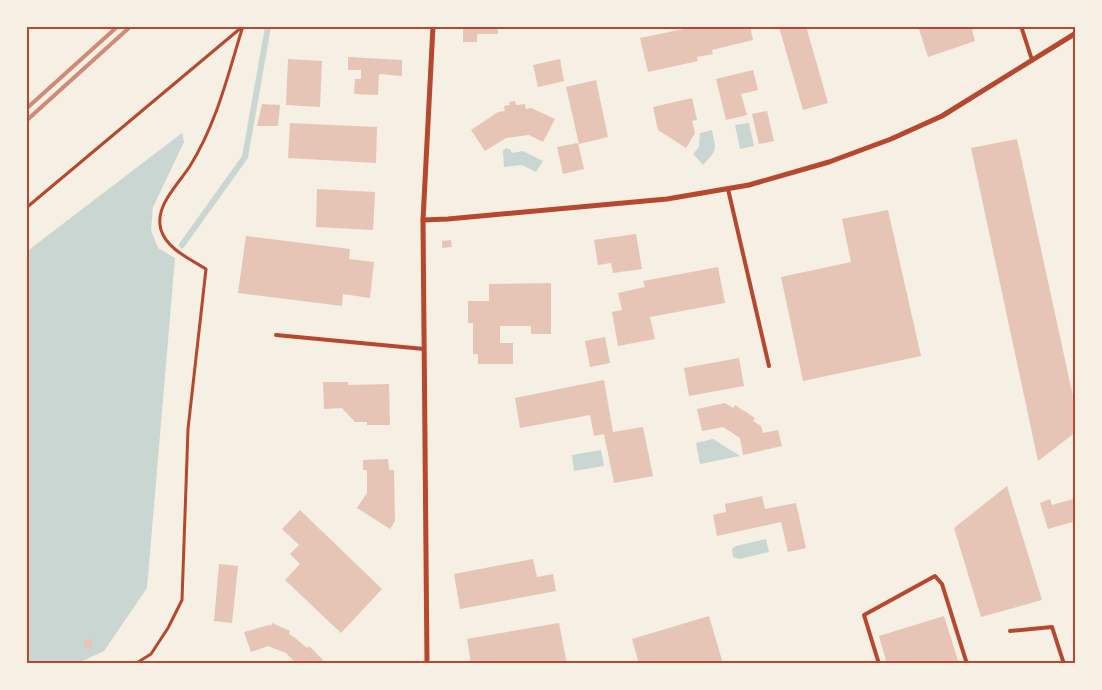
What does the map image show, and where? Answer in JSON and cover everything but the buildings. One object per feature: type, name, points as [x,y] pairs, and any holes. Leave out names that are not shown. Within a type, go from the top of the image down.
[{"type":"street","points":[[426,664],[423,220],[432,26]]},
{"type":"street","points":[[423,220],[658,200],[728,189],[829,162],[890,139],[942,116],[1076,33]]},
{"type":"lane","points":[[1021,26],[1032,60]]},
{"type":"lane","points":[[728,189],[770,366]]},
{"type":"lane","points":[[276,335],[424,349]]},
{"type":"lane","points":[[879,664],[864,615],[935,576],[942,584],[967,664]]},
{"type":"lane","points":[[1010,631],[1052,627],[1064,664]]},
{"type":"path","points":[[26,208],[243,26]]},
{"type":"path","points":[[135,664],[151,654],[168,628],[182,600],[188,429],[206,269],[168,244],[160,229],[161,208],[191,165],[214,121],[243,26]]},
{"type":"shaded area","points":[[749,123],[754,146],[740,149],[735,125]]},
{"type":"shaded area","points":[[712,130],[715,149],[703,165],[693,154],[699,147],[700,133]]},
{"type":"shaded area","points":[[182,133],[184,142],[153,207],[151,230],[158,248],[175,258],[147,588],[104,651],[76,664],[26,664],[26,252]]},
{"type":"shaded area","points":[[506,148],[510,149],[512,153],[523,151],[543,161],[536,172],[522,165],[504,167],[503,151]]},
{"type":"shaded area","points":[[713,439],[740,456],[700,464],[696,443]]},
{"type":"shaded area","points":[[601,450],[604,466],[574,471],[572,455]]},
{"type":"shaded area","points":[[766,539],[769,552],[739,559],[733,557],[732,549],[736,546]]},
{"type":"waterway","points":[[182,245],[245,157],[268,27]]},
{"type":"railway","points":[[26,109],[118,26]]},
{"type":"railway","points":[[26,121],[131,26]]}]
